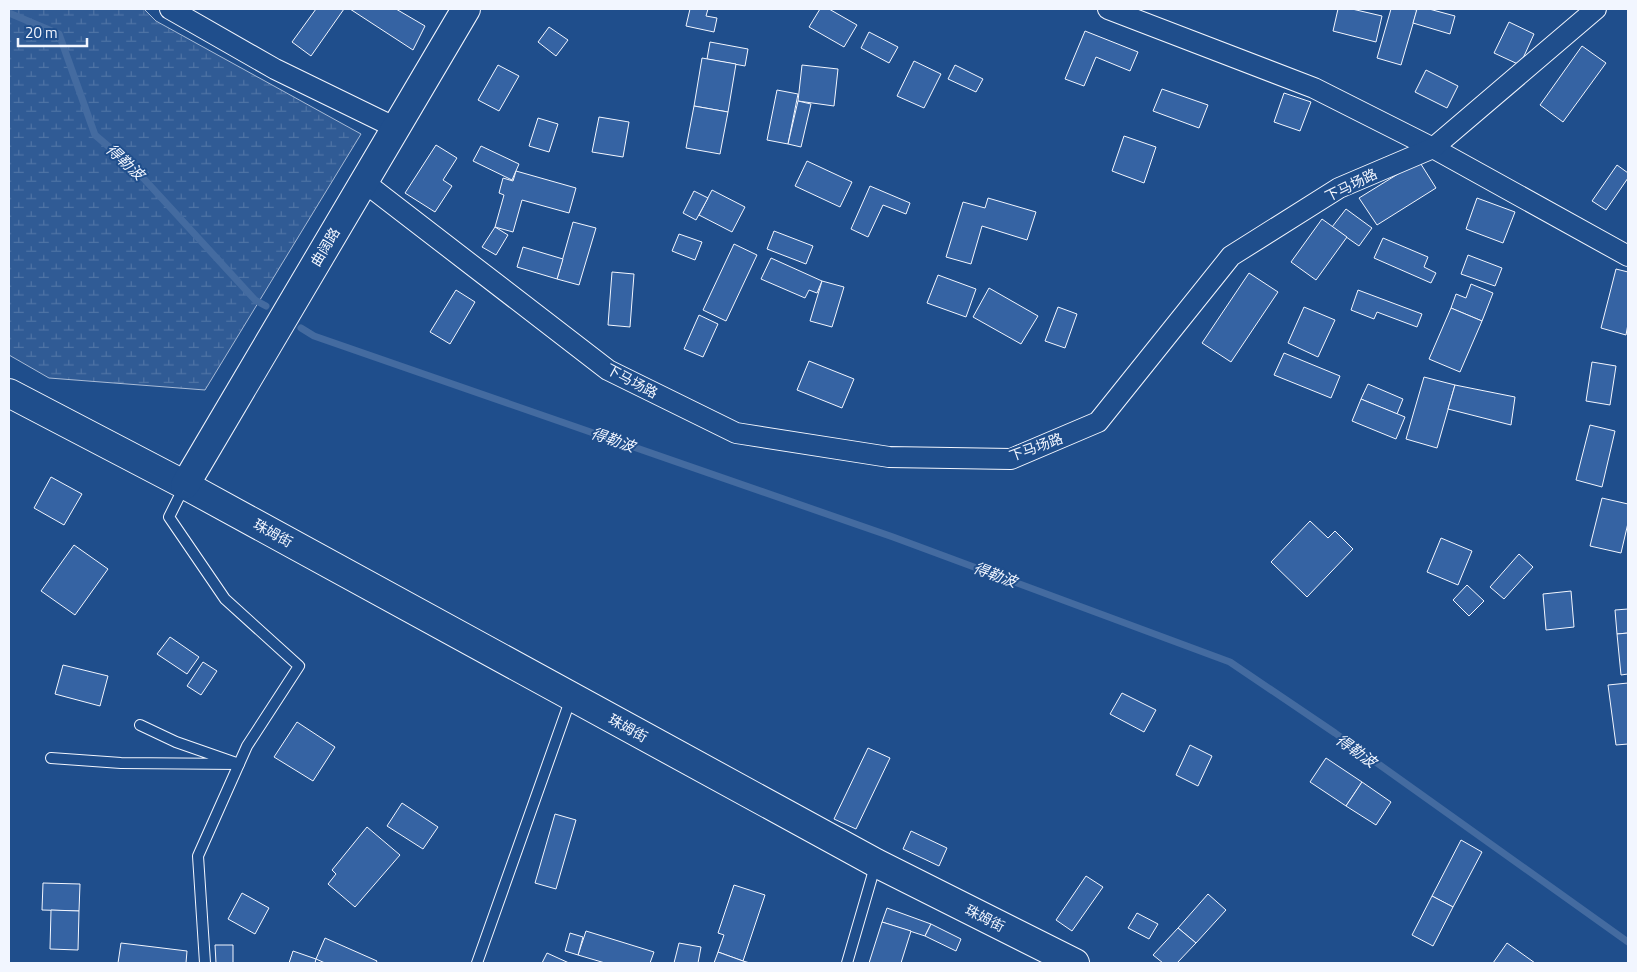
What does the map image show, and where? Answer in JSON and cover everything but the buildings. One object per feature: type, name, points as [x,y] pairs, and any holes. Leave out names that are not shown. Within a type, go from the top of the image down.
[{"type":"main road","name":"曲阔路","points":[[185,485],[466,9]]},
{"type":"main road","name":"珠姆街","points":[[9,393],[185,485],[876,863],[1075,963]]},
{"type":"street","points":[[170,9],[275,69],[396,128]]},
{"type":"street","points":[[1108,9],[1314,88],[1433,148],[1628,256]]},
{"type":"street","name":"下马场路","points":[[364,182],[608,370],[736,433],[889,457],[1011,459],[1098,422],[1231,256],[1339,188],[1433,148],[1596,9]]},
{"type":"lane","points":[[185,485],[169,517],[225,599],[299,666],[247,746],[198,856],[205,963]]},
{"type":"lane","points":[[477,963],[571,697]]},
{"type":"lane","points":[[140,726],[176,742],[239,764]]},
{"type":"lane","points":[[51,758],[121,763],[239,764]]},
{"type":"lane","points":[[847,963],[876,863]]},
{"type":"green space","points":[[9,9],[144,9],[156,21],[361,134],[205,390],[49,378],[9,355]]},
{"type":"waterway","name":"得勒波","points":[[9,13],[59,34],[95,135],[134,168],[255,300],[266,306]]},
{"type":"waterway","name":"得勒波","points":[[301,328],[314,336],[893,537],[1230,662],[1335,733],[1628,942]]}]
